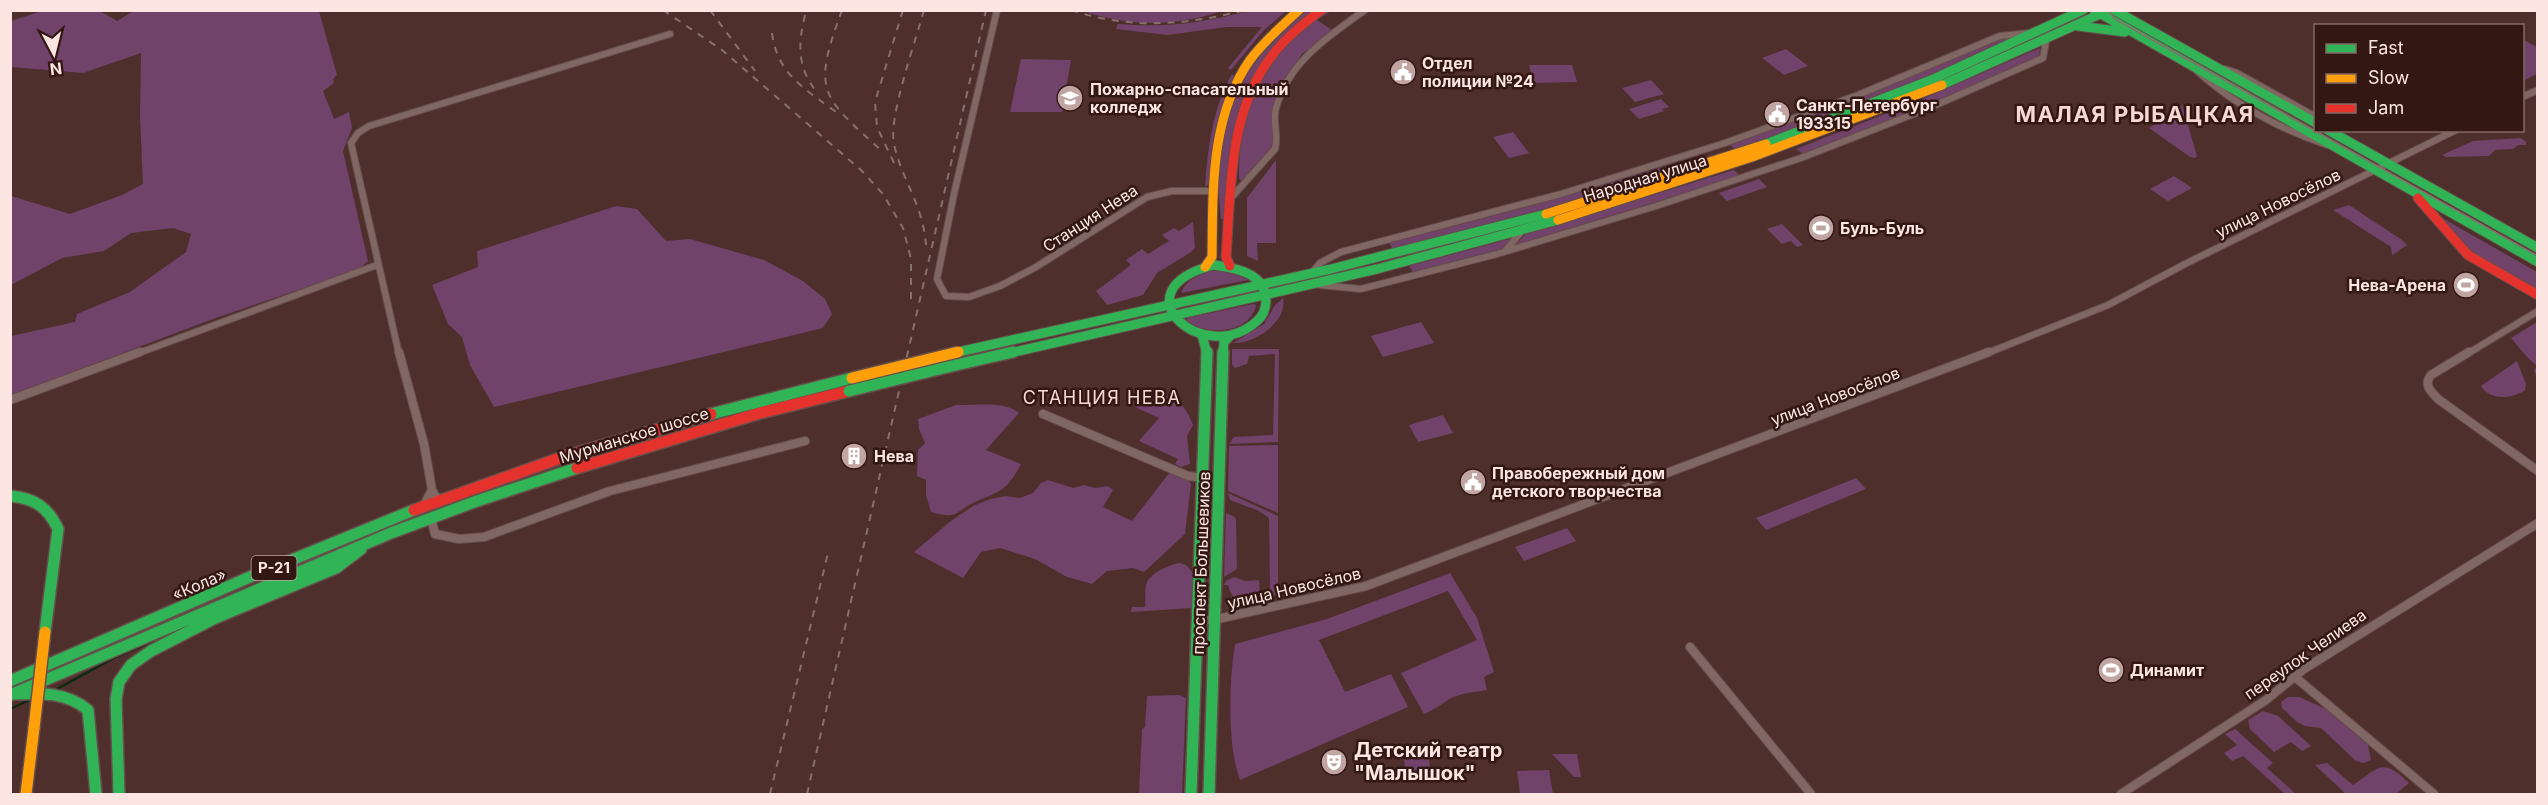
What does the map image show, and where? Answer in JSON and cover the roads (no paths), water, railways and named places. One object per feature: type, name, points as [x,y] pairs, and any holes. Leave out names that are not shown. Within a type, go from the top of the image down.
[{"type":"main road","points":[[1205,267],[1212,257],[1218,130],[1224,108],[1240,73],[1260,46],[1299,10]]},
{"type":"main road","points":[[1230,266],[1226,256],[1236,136],[1248,96],[1257,78],[1280,46],[1321,10]]},
{"type":"main road","name":"Народная улица","points":[[1170,310],[1522,231],[1614,204],[1798,143],[1902,103],[2043,37],[2064,15],[2083,10]]},
{"type":"main road","points":[[2114,10],[2314,122]]},
{"type":"main road","points":[[2134,10],[2143,27]]},
{"type":"main road","points":[[2101,12],[2132,33],[2538,262]]},
{"type":"main road","name":"Народная улица","points":[[1312,279],[1520,221],[1736,154],[1894,96],[2043,37],[2078,26],[2101,12]]},
{"type":"main road","points":[[2078,26],[2132,33]]},
{"type":"main road","points":[[2332,132],[2538,248]]},
{"type":"main road","points":[[2412,191],[2468,255],[2538,296]]},
{"type":"main road","points":[[1230,266],[1252,274],[1265,289],[1267,306],[1258,322],[1246,330],[1231,335],[1202,335],[1186,329],[1170,310],[1173,287],[1178,280],[1205,267],[1230,266]]},
{"type":"main road","name":"Мурманское шоссе","points":[[438,501],[622,438],[764,398],[958,352],[1170,310]]},
{"type":"main road","name":"Мурманское шоссе","points":[[431,518],[545,477],[748,417],[1170,310]]},
{"type":"main road","name":"проспект Большевиков","points":[[1191,795],[1204,478],[1207,347],[1202,335]]},
{"type":"main road","name":"проспект Большевиков","points":[[1209,795],[1222,347],[1231,335]]},
{"type":"main road","points":[[10,496],[37,500],[54,518],[58,529],[26,795]]},
{"type":"main road","name":"«Кола»","points":[[10,681],[438,501]]},
{"type":"main road","name":"«Кола»","points":[[11,694],[431,518]]},
{"type":"main road","points":[[119,795],[116,699],[119,682],[131,665],[152,651],[213,619],[336,568],[371,542]]},
{"type":"main road","points":[[11,694],[61,692],[81,701],[88,710],[96,795]]},
{"type":"street","name":"Станция Нева","points":[[997,10],[989,35],[954,194],[938,287],[943,294],[957,297],[980,292],[1020,278],[1148,196],[1178,191],[1215,191]]},
{"type":"street","points":[[1230,199],[1275,149],[1278,141],[1276,109],[1287,82],[1309,51],[1365,10]]},
{"type":"street","points":[[438,501],[432,490],[426,447],[414,412],[377,265],[351,143],[358,133],[369,126],[670,34]]},
{"type":"street","points":[[1312,279],[1360,289],[1505,252],[1718,186],[1895,122],[2043,58],[2043,37]]},
{"type":"street","points":[[2211,65],[2237,73],[2314,116]]},
{"type":"street","points":[[2524,97],[2538,90]]},
{"type":"street","points":[[2338,132],[2344,139]]},
{"type":"street","name":"улица Новосёлов","points":[[1198,620],[1214,620],[1366,586],[1966,361],[2108,305],[2193,260],[2452,132]]},
{"type":"street","points":[[1505,252],[1522,231]]},
{"type":"street","points":[[10,400],[377,265]]},
{"type":"street","points":[[2538,311],[2431,375],[2427,380],[2427,385],[2438,399],[2538,471]]},
{"type":"street","points":[[1043,414],[1188,476],[1204,478]]},
{"type":"street","points":[[431,518],[435,534],[444,538],[463,540],[484,537],[592,496],[674,472],[805,441]]},
{"type":"street","points":[[421,508],[429,499],[432,490]]},
{"type":"street","name":"переулок Челиева","points":[[2121,795],[2266,700],[2295,677],[2359,634],[2538,523]]},
{"type":"street","points":[[1690,647],[1811,795]]},
{"type":"street","points":[[2295,677],[2434,795]]},
{"type":"waterway","points":[[57,689],[114,658],[184,628]]},
{"type":"waterway","points":[[10,709],[32,699]]},
{"type":"tram line","points":[[2108,10],[2115,19],[2314,130]]},
{"type":"tram line","points":[[2317,132],[2538,256]]},
{"type":"railway","points":[[663,10],[722,50],[861,170],[883,194],[903,228],[911,259],[911,299]]},
{"type":"railway","points":[[710,10],[755,71]]},
{"type":"railway","points":[[842,10],[827,59],[825,76],[828,90],[834,104],[883,152]]},
{"type":"railway","points":[[894,163],[877,127],[875,102],[903,10]]},
{"type":"railway","points":[[924,10],[899,98],[893,132],[902,170],[921,217],[926,245]]},
{"type":"railway","points":[[807,794],[986,10]]},
{"type":"railway","points":[[1071,10],[1115,21],[1137,23],[1180,22],[1246,10]]},
{"type":"railway","points":[[805,15],[800,45],[802,64],[816,91]]},
{"type":"railway","points":[[772,33],[775,47],[786,70],[803,88],[836,112]]},
{"type":"railway","points":[[770,794],[828,553]]},
{"type":"place","name":"Отдел полиции №24","points":[[1403,72]]},
{"type":"place","name":"Пожарно-спасательный колледж","points":[[1070,98]]},
{"type":"place","name":"Санкт-Петербург 193315","points":[[1777,114]]},
{"type":"place","name":"Буль-Буль","points":[[1821,228]]},
{"type":"place","name":"Нева-Арена","points":[[2466,285]]},
{"type":"place","name":"Нева","points":[[854,456]]},
{"type":"place","name":"Правобережный дом детского творчества","points":[[1473,482]]},
{"type":"place","name":"Динамит","points":[[2111,670]]},
{"type":"place","name":"Детский театр \"Малышок\"","points":[[1334,762]]},
{"type":"district","name":"МАЛАЯ РЫБАЦКАЯ","points":[[2135,114]]},
{"type":"district","name":"СТАНЦИЯ НЕВА","points":[[1102,398]]}]
